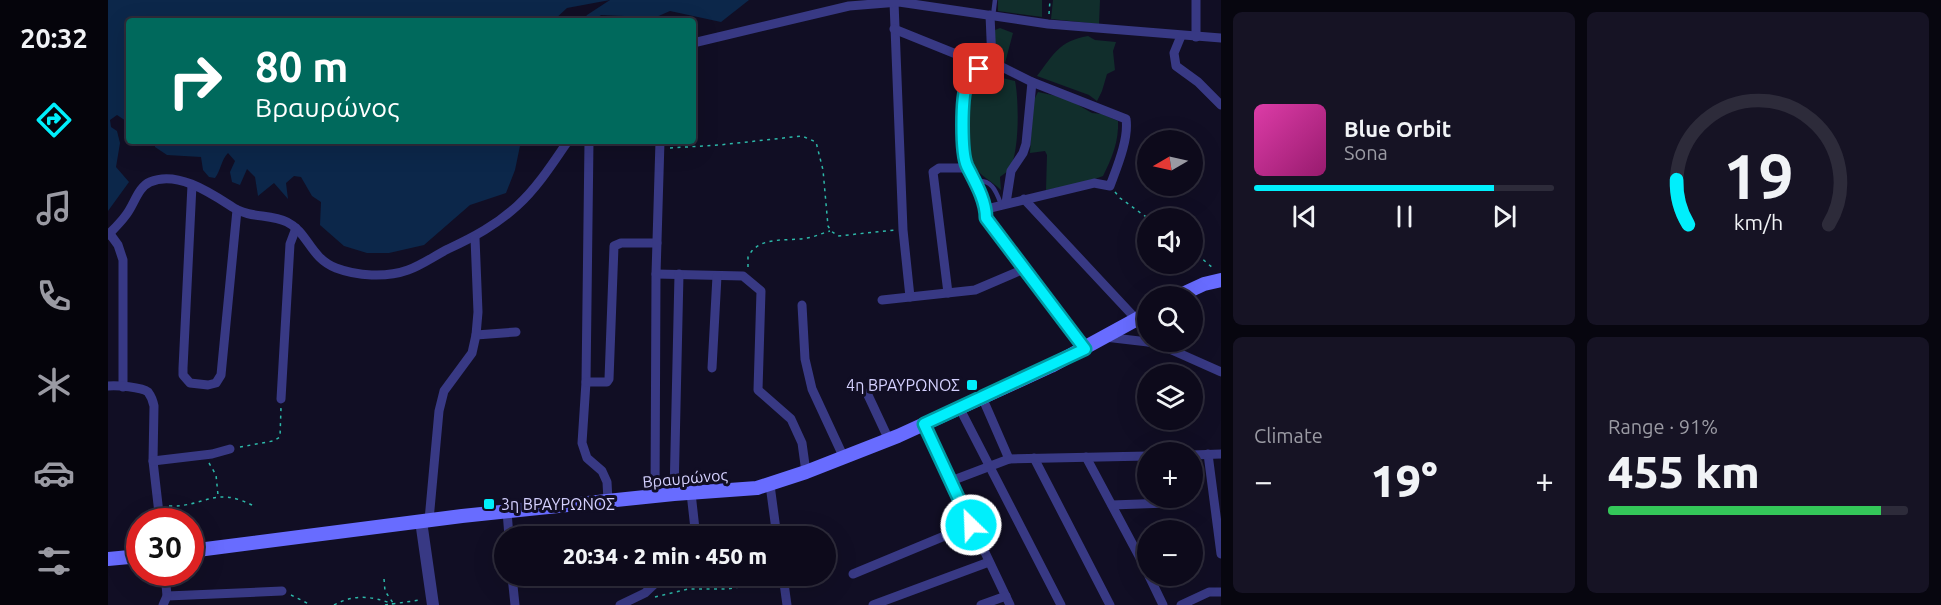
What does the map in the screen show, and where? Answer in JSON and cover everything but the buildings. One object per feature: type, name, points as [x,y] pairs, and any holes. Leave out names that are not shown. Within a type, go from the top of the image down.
[{"type":"main road","points":[[1200,286],[1218,274]]},
{"type":"main road","name":"Βραυρώνος","points":[[204,549],[425,520],[674,494],[743,490],[770,485],[889,440],[1085,349],[1137,319]]},
{"type":"main road","points":[[108,559],[126,557]]},
{"type":"street","points":[[1196,0],[1196,37]]},
{"type":"street","points":[[894,2],[903,230],[910,297]]},
{"type":"street","points":[[696,42],[849,6],[894,2],[1048,24],[1221,38]]},
{"type":"street","points":[[992,16],[992,62]]},
{"type":"street","points":[[894,29],[956,54],[979,69]]},
{"type":"street","points":[[1181,36],[1174,53],[1176,66],[1198,82],[1221,105]]},
{"type":"street","points":[[986,209],[1094,183],[1110,186],[1123,149],[1126,119],[1032,82],[992,62],[984,65],[968,81],[964,95],[964,150],[968,168],[986,209],[988,223],[1085,349]]},
{"type":"street","points":[[1004,204],[1011,171],[1026,144],[1032,82]]},
{"type":"street","points":[[123,387],[123,260],[118,245],[109,234],[127,214],[147,183],[165,179],[192,184],[237,210],[286,221],[296,228],[322,261],[349,272],[371,274],[406,271],[475,237],[519,205],[565,144]]},
{"type":"street","points":[[589,144],[586,382],[582,443],[587,458],[602,471],[607,482],[608,501]]},
{"type":"street","points":[[654,497],[656,274],[660,145]]},
{"type":"street","points":[[948,293],[933,172],[939,168],[968,168]]},
{"type":"street","points":[[192,184],[183,368],[183,375],[190,383],[208,385],[216,383],[221,375],[237,210]]},
{"type":"street","points":[[1024,199],[1137,311]]},
{"type":"street","points":[[281,399],[290,244],[296,228]]},
{"type":"street","points":[[433,602],[425,520],[439,411],[444,391],[472,353],[476,334],[478,312],[475,237]]},
{"type":"street","points":[[586,382],[607,382],[609,380],[614,246],[621,243],[657,243]]},
{"type":"street","points":[[882,300],[975,290],[1024,269]]},
{"type":"street","points":[[656,274],[743,276],[761,291],[758,390],[790,419],[802,443],[806,472]]},
{"type":"street","points":[[674,494],[679,274]]},
{"type":"street","points":[[712,368],[717,276]]},
{"type":"street","points":[[802,305],[805,359],[812,389],[844,458]]},
{"type":"street","points":[[476,334],[516,332]]},
{"type":"street","points":[[1105,337],[1137,341]]},
{"type":"street","points":[[1176,352],[1221,372]]},
{"type":"street","points":[[108,386],[142,389],[152,398],[154,406],[153,461],[158,508]]},
{"type":"street","points":[[867,393],[889,440]]},
{"type":"street","points":[[982,397],[1009,459]]},
{"type":"street","points":[[959,407],[1061,605]]},
{"type":"street","points":[[924,424],[1008,600],[981,605]]},
{"type":"street","points":[[153,461],[230,449]]},
{"type":"street","points":[[1203,454],[1221,454]]},
{"type":"street","points":[[1209,454],[1221,554]]},
{"type":"street","points":[[951,481],[1009,459],[1137,456]]},
{"type":"street","points":[[1086,457],[1137,548]]},
{"type":"street","points":[[1034,458],[1110,605]]},
{"type":"street","points":[[770,485],[776,526]]},
{"type":"street","points":[[691,493],[695,526]]},
{"type":"street","points":[[1112,505],[1137,504]]},
{"type":"street","points":[[507,511],[508,526]]},
{"type":"street","points":[[853,574],[971,525]]},
{"type":"street","points":[[873,605],[988,562]]},
{"type":"street","points":[[513,586],[515,605]]},
{"type":"street","points":[[620,605],[645,593],[652,586]]},
{"type":"street","points":[[785,586],[787,605]]},
{"type":"street","points":[[1154,586],[1163,605]]},
{"type":"street","points":[[165,600],[282,591]]},
{"type":"street","points":[[1181,605],[1209,592],[1221,592]]},
{"type":"lane","points":[[992,16],[994,0]]},
{"type":"lane","points":[[975,181],[987,182],[1004,204]]},
{"type":"path","points":[[1048,24],[1050,0]]},
{"type":"path","points":[[660,145],[719,146],[802,136],[809,138],[816,142],[820,151],[827,219],[831,231],[838,236],[903,230]]},
{"type":"path","points":[[1110,186],[1120,198],[1137,210]]},
{"type":"path","points":[[749,280],[748,257],[751,250],[758,244],[807,238],[831,231]]},
{"type":"path","points":[[1203,260],[1218,274]]},
{"type":"path","points":[[230,449],[273,441],[280,437],[281,399]]},
{"type":"path","points":[[200,455],[208,462],[216,475],[218,496]]},
{"type":"path","points":[[158,505],[182,506],[218,496],[229,496],[254,506]]},
{"type":"path","points":[[384,579],[385,591],[393,604]]},
{"type":"path","points":[[645,593],[654,597],[688,589],[727,589],[743,586]]},
{"type":"path","points":[[282,591],[311,605]]},
{"type":"path","points":[[334,605],[356,596],[379,598],[393,604]]},
{"type":"path","points":[[386,605],[433,602]]},
{"type":"green space","points":[[998,0],[1042,0],[1042,17],[998,11]]},
{"type":"green space","points":[[1053,0],[1100,0],[1099,24],[1051,19]]},
{"type":"green space","points":[[1000,28],[1013,33],[1005,63],[1001,66],[994,49],[995,30]]},
{"type":"green space","points":[[1088,36],[1095,40],[1116,42],[1113,51],[1115,70],[1107,74],[1097,101],[1089,95],[1037,76],[1064,45]]},
{"type":"green space","points":[[985,74],[1015,81],[1018,114],[1017,141],[1012,164],[1008,171],[1000,177],[1001,190],[975,168],[971,159],[969,103],[972,91]]},
{"type":"green space","points":[[1038,92],[1066,98],[1092,113],[1102,114],[1118,121],[1114,149],[1103,176],[1084,183],[1046,190],[1047,155],[1045,151],[1030,153],[1033,102]]},
{"type":"water","points":[[108,0],[610,0],[567,8],[556,18],[126,18],[126,121],[117,115],[110,120],[111,127],[117,131],[120,143],[116,167],[129,182],[108,211]]},
{"type":"water","points":[[610,0],[749,0],[721,22],[670,11],[654,18],[601,15],[596,18],[585,18]]},
{"type":"water","points":[[155,144],[520,144],[515,170],[506,193],[470,205],[424,245],[389,253],[367,253],[344,246],[320,225],[321,202],[312,196],[301,177],[294,176],[286,183],[288,199],[274,183],[258,196],[255,177],[247,169],[240,185],[232,182],[230,172],[235,161],[228,153],[215,178],[209,177],[203,170],[201,157],[167,155],[155,147]]},
{"type":"place","name":"4η ΒΡΑΥΡΩΝΟΣ","points":[[972,385]]},
{"type":"place","name":"3η ΒΡΑΥΡΩΝΟΣ","points":[[489,504]]},
{"type":"route","points":[[971,525],[924,424],[1085,349],[986,218],[986,209],[968,168],[964,150],[964,95],[968,81],[979,69]]}]
